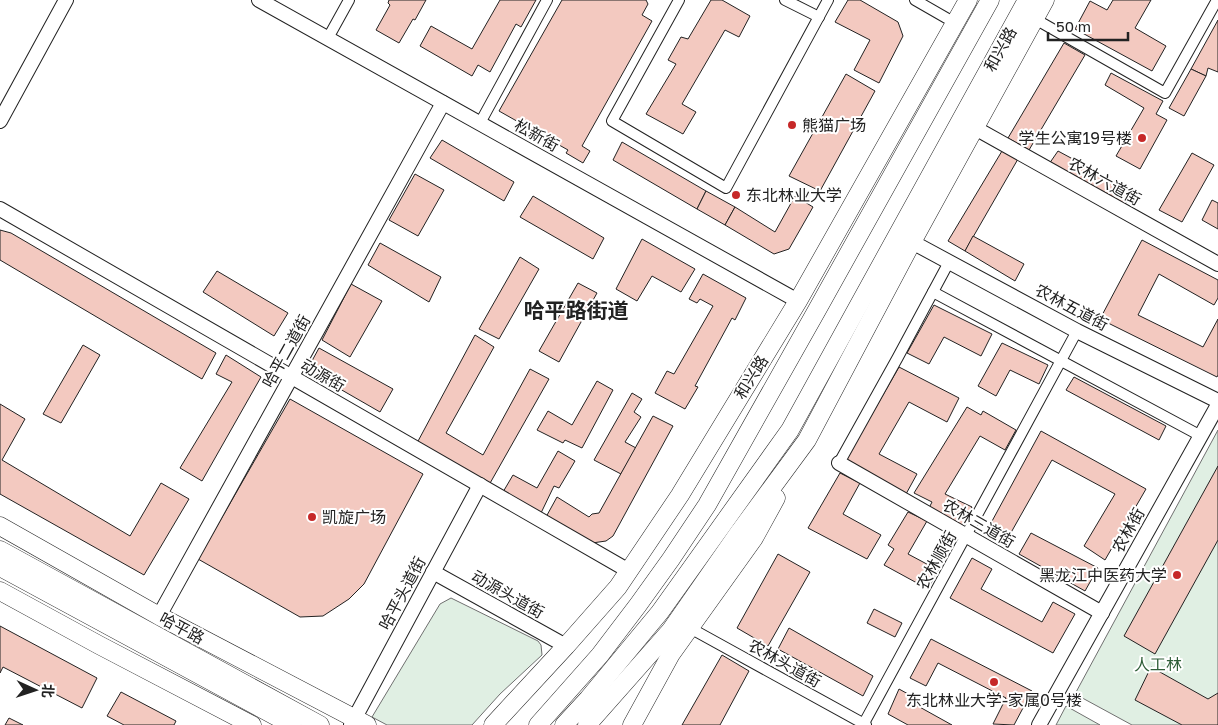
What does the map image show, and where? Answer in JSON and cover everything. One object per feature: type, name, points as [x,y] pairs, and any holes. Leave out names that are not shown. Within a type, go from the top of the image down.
[{"type":"highway","name":"和兴路","points":[[493,725],[618,587],[680,495],[803,294],[968,0]]},
{"type":"highway","points":[[538,725],[600,655],[638,605],[707,505],[990,0]]},
{"type":"highway","name":"和兴路","points":[[564,725],[660,612],[790,430],[1027,0]]},
{"type":"highway","name":"和兴路","points":[[632,725],[671,654],[754,538],[912,242],[1045,0]]},
{"type":"highway","points":[[732,462],[803,294]]},
{"type":"highway","points":[[790,430],[861,338]]},
{"type":"highway","name":"和兴路","points":[[587,725],[671,630],[740,531],[807,440]]},
{"type":"highway","points":[[4,528],[51,579]]},
{"type":"highway","name":"哈平路","points":[[4,528],[159,616],[357,723]]},
{"type":"highway","name":"哈平路","points":[[0,550],[320,725]]},
{"type":"highway","points":[[0,567],[99,645]]},
{"type":"highway","name":"哈平路","points":[[0,567],[292,725]]},
{"type":"highway","points":[[0,591],[252,725]]},
{"type":"street","points":[[0,121],[66,0]]},
{"type":"street","name":"松新街","points":[[259,0],[480,123],[803,294]]},
{"type":"street","points":[[328,38],[349,0]]},
{"type":"street","points":[[480,123],[547,0]]},
{"type":"street","points":[[679,0],[612,121],[726,188],[828,0]]},
{"type":"street","points":[[785,0],[819,17]]},
{"type":"street","points":[[915,0],[955,23]]},
{"type":"street","points":[[1034,20],[1165,93],[1217,0]]},
{"type":"street","name":"哈平二道街","points":[[159,616],[443,103]]},
{"type":"street","name":"农林六道街","points":[[975,128],[1218,264]]},
{"type":"street","name":"动源街","points":[[0,209],[629,571]]},
{"type":"street","name":"农林五道街","points":[[912,242],[1077,331],[1218,401]]},
{"type":"street","points":[[839,462],[949,262]]},
{"type":"street","points":[[933,292],[1201,436]]},
{"type":"street","name":"农林顺街","points":[[864,725],[1077,331]]},
{"type":"street","name":"农林街","points":[[1039,725],[1218,405]]},
{"type":"street","name":"农林三道街","points":[[839,462],[1102,613]]},
{"type":"street","name":"哈平头道街","points":[[357,723],[433,572],[480,485]]},
{"type":"street","name":"动源头道街","points":[[433,572],[566,646]]},
{"type":"street","name":"农林头道街","points":[[690,628],[864,725]]},
{"type":"green space","name":"人工林","points":[[1218,430],[1218,725],[1132,725],[1075,694]]},
{"type":"green space","points":[[451,598],[538,641],[541,645],[542,655],[500,694],[472,725],[387,725],[372,717],[440,604]]},
{"type":"green space","points":[[1066,706],[1100,725],[1056,725]]},
{"type":"building","points":[[389,0],[426,0],[399,43],[376,30],[390,5],[388,3]]},
{"type":"building","points":[[500,0],[536,0],[521,27],[516,24],[490,72],[478,65],[472,76],[420,46],[431,26],[472,49]]},
{"type":"building","points":[[562,0],[646,0],[648,4],[642,15],[652,21],[582,146],[590,151],[583,163],[566,153],[568,150],[499,111]]},
{"type":"building","points":[[711,0],[722,0],[750,16],[739,37],[725,30],[682,104],[696,112],[683,134],[646,114],[676,64],[668,60],[681,37],[688,39]]},
{"type":"building","points":[[848,0],[860,0],[898,22],[903,36],[879,83],[854,70],[870,40],[835,22]]},
{"type":"building","points":[[1113,0],[1151,0],[1135,28],[1166,46],[1152,71],[1075,29],[1090,1],[1107,10]]},
{"type":"building","points":[[1218,20],[1218,72],[1208,68],[1206,76],[1191,69]]},
{"type":"building","points":[[1064,43],[1085,55],[1029,150],[1008,138]]},
{"type":"building","points":[[1191,69],[1206,76],[1184,116],[1169,108]]},
{"type":"building","name":"学生公寓19号楼","points":[[1111,73],[1163,101],[1156,114],[1167,120],[1140,169],[1116,156],[1144,108],[1105,85]]},
{"type":"building","points":[[846,74],[875,91],[820,191],[789,176]]},
{"type":"building","points":[[442,140],[514,182],[504,201],[430,158]]},
{"type":"building","points":[[622,142],[706,191],[697,209],[613,160]]},
{"type":"building","points":[[1002,151],[1018,159],[965,251],[948,241]]},
{"type":"building","points":[[1058,151],[1132,191],[1124,206],[1049,164]]},
{"type":"building","points":[[1192,153],[1214,165],[1182,222],[1159,210]]},
{"type":"building","points":[[415,174],[444,190],[418,236],[389,220]]},
{"type":"building","points":[[706,191],[735,207],[725,225],[697,209]]},
{"type":"building","points":[[533,196],[604,238],[593,259],[520,217]]},
{"type":"building","points":[[795,196],[813,207],[789,249],[774,254],[725,225],[735,207],[775,232]]},
{"type":"building","points":[[1212,200],[1218,203],[1218,229],[1202,220]]},
{"type":"building","points":[[0,230],[11,233],[216,353],[202,379],[0,260]]},
{"type":"building","points":[[973,236],[1024,264],[1015,281],[965,251]]},
{"type":"building","points":[[642,239],[695,269],[681,292],[652,276],[637,301],[616,289]]},
{"type":"building","points":[[1142,240],[1218,280],[1218,298],[1214,305],[1159,274],[1138,315],[1203,347],[1218,319],[1217,377],[1100,319]]},
{"type":"building","points":[[380,243],[441,277],[429,302],[368,265]]},
{"type":"building","points":[[520,257],[539,269],[499,339],[479,329]]},
{"type":"building","points":[[217,271],[288,313],[274,336],[203,292]]},
{"type":"building","points":[[703,274],[746,298],[735,320],[732,318],[695,386],[698,387],[685,409],[655,393],[667,371],[674,374],[713,306],[700,299],[697,303],[689,299]]},
{"type":"building","points":[[578,283],[597,293],[559,362],[539,351]]},
{"type":"building","points":[[351,284],[382,301],[350,357],[322,340]]},
{"type":"building","points":[[934,305],[992,334],[981,356],[944,337],[929,364],[907,353]]},
{"type":"building","points":[[475,335],[494,347],[446,433],[483,455],[530,369],[549,379],[489,485],[417,443]]},
{"type":"building","points":[[1002,343],[1048,365],[1039,384],[1010,370],[996,396],[978,386]]},
{"type":"building","points":[[83,345],[100,355],[61,423],[43,414]]},
{"type":"building","points":[[319,348],[393,389],[380,412],[307,370]]},
{"type":"building","points":[[226,355],[261,377],[202,481],[180,468],[232,382],[216,374]]},
{"type":"building","points":[[899,367],[959,398],[947,422],[909,402],[879,454],[917,474],[906,494],[845,461]]},
{"type":"building","points":[[1074,377],[1166,426],[1159,440],[1066,390]]},
{"type":"building","points":[[597,381],[613,390],[582,448],[565,440],[563,443],[537,430],[548,411],[572,425]]},
{"type":"building","points":[[632,393],[642,399],[634,412],[641,417],[625,442],[636,448],[621,474],[594,460]]},
{"type":"building","name":"凯旋广场","points":[[290,399],[423,474],[364,584],[349,599],[323,616],[300,617],[198,559]]},
{"type":"building","points":[[0,404],[25,419],[2,460],[130,536],[161,483],[189,499],[144,575],[0,494]]},
{"type":"building","points":[[967,407],[981,415],[983,411],[1016,430],[1005,450],[980,436],[945,494],[972,507],[962,526],[929,508],[932,502],[914,493]]},
{"type":"building","points":[[653,416],[673,426],[613,536],[606,541],[592,543],[546,517],[557,497],[589,517],[592,514],[599,513]]},
{"type":"building","points":[[1041,431],[1146,489],[1105,560],[1084,546],[1115,494],[1052,460],[1004,545],[985,534]]},
{"type":"building","points":[[558,451],[575,461],[559,488],[554,486],[541,513],[503,492],[513,475],[537,488]]},
{"type":"building","points":[[1218,466],[1218,540],[1155,654],[1124,636]]},
{"type":"building","points":[[840,473],[860,483],[843,514],[881,535],[867,559],[808,528]]},
{"type":"building","points":[[908,512],[927,521],[908,554],[938,570],[928,589],[884,565],[894,549],[888,545]]},
{"type":"building","points":[[1031,533],[1098,568],[1085,591],[1019,554]]},
{"type":"building","points":[[778,554],[810,572],[768,646],[737,628]]},
{"type":"building","points":[[972,558],[992,569],[981,589],[1042,622],[1053,602],[1075,614],[1053,653],[950,598]]},
{"type":"building","points":[[874,609],[902,623],[895,637],[867,623]]},
{"type":"building","points":[[0,626],[97,678],[82,708],[3,667],[0,673]]},
{"type":"building","points":[[789,628],[873,676],[863,696],[778,649]]},
{"type":"building","name":"东北林业大学-家属0号楼","points":[[931,639],[1032,691],[1014,725],[993,724],[1006,698],[938,663],[926,686],[910,678]]},
{"type":"building","points":[[722,655],[749,671],[720,725],[682,725]]},
{"type":"building","points":[[1151,667],[1208,699],[1218,693],[1218,725],[1182,725],[1135,700]]},
{"type":"building","points":[[899,689],[919,700],[916,705],[952,725],[908,725],[888,714]]},
{"type":"building","points":[[121,692],[176,721],[174,725],[124,725],[107,716]]},
{"type":"building","points":[[9,718],[23,725],[5,725]]},
{"type":"place","name":"熊猫广场","points":[[792,125]]},
{"type":"place","name":"学生公寓19号楼","points":[[1142,138]]},
{"type":"place","name":"东北林业大学","points":[[736,195]]},
{"type":"place","name":"凯旋广场","points":[[312,517]]},
{"type":"place","name":"黑龙江中医药大学","points":[[1177,575]]},
{"type":"place","name":"东北林业大学-家属0号楼","points":[[994,682]]},
{"type":"district","name":"哈平路街道","points":[[576,310]]}]
